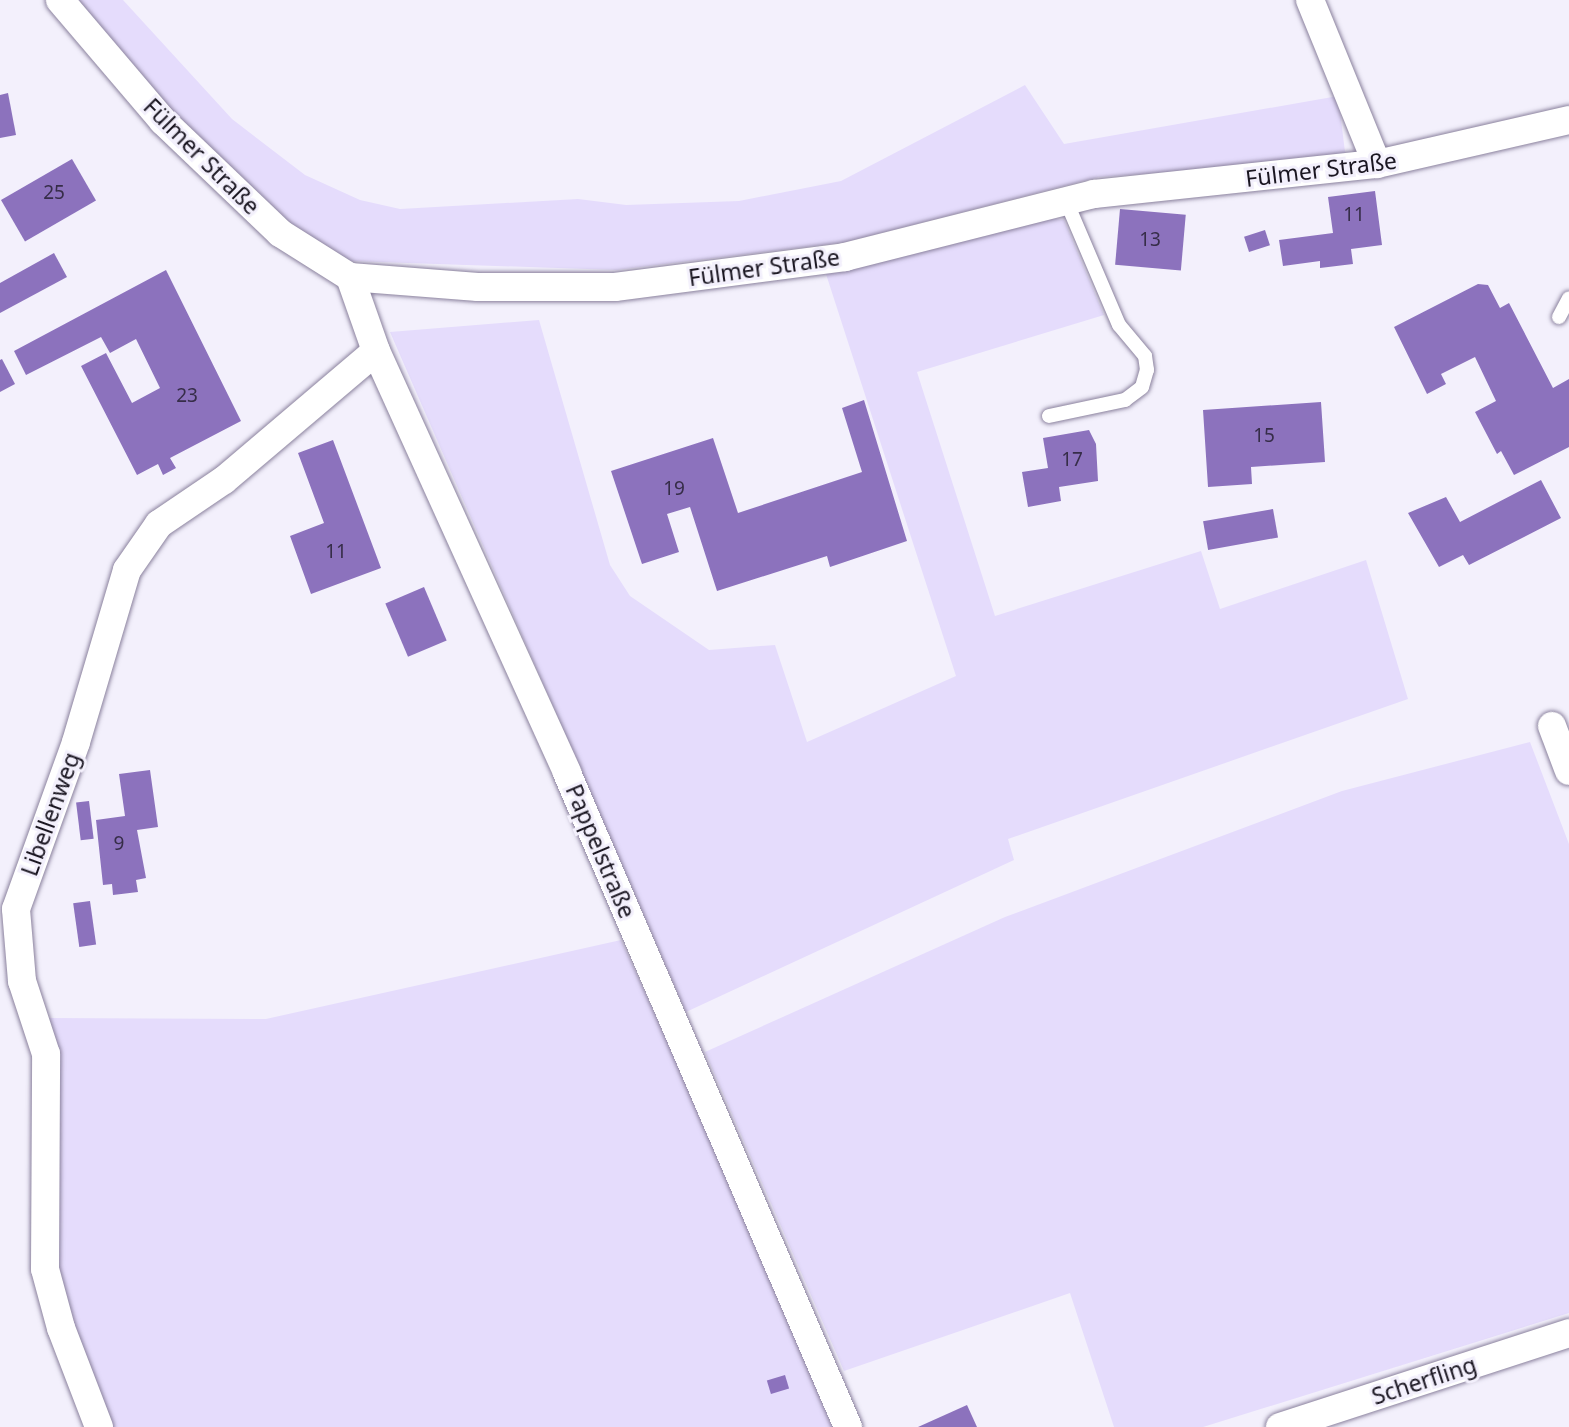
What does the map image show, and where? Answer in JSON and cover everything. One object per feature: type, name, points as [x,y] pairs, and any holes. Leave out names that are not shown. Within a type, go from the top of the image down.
[{"type":"street","name":"Fülmer Straße","points":[[60,0],[163,121],[280,233],[350,277],[478,288],[615,287],[845,257],[1094,194],[1377,164],[1569,120]]},
{"type":"street","points":[[1310,0],[1377,164]]},
{"type":"street","name":"Pappelstraße","points":[[350,277],[376,351],[567,773],[848,1427]]},
{"type":"street","name":"Libellenweg","points":[[99,1427],[61,1328],[45,1269],[46,1054],[22,981],[16,909],[76,743],[127,570],[159,524],[225,480],[376,351]]},
{"type":"street","points":[[1552,726],[1569,771]]},
{"type":"street","name":"Scherfling","points":[[1280,1427],[1569,1333]]},
{"type":"lane","points":[[1049,416],[1125,400],[1143,387],[1147,370],[1145,356],[1119,325],[1066,201]]},
{"type":"lane","points":[[1559,317],[1569,298]]},
{"type":"shaded area","points":[[74,0],[123,0],[232,119],[305,175],[360,200],[400,209],[578,199],[626,205],[739,201],[841,181],[1025,85],[1064,144],[1338,96],[1346,160],[1099,177],[846,242],[616,270],[350,261],[283,220],[167,109]]},
{"type":"shaded area","points":[[1033,216],[1064,220],[1104,315],[917,372],[995,616],[1201,551],[1220,609],[1366,560],[1408,699],[1008,839],[1014,860],[686,1012],[390,332],[539,320],[610,565],[630,596],[709,650],[775,645],[807,742],[956,676],[825,271]]},
{"type":"shaded area","points":[[1530,742],[1569,844],[1569,1313],[1203,1427],[1114,1427],[1070,1293],[844,1371],[705,1052],[1005,917],[1342,791]]},
{"type":"shaded area","points":[[621,940],[744,1211],[832,1427],[109,1427],[56,1273],[57,1053],[49,1018],[266,1019]]},
{"type":"building","points":[[8,93],[16,135],[0,138],[0,95]]},
{"type":"building","points":[[72,159],[96,201],[25,242],[1,200]]},
{"type":"building","points":[[1375,191],[1382,245],[1351,249],[1353,264],[1320,268],[1320,261],[1283,266],[1279,240],[1333,233],[1328,197]]},
{"type":"building","points":[[1120,209],[1186,215],[1181,271],[1115,265]]},
{"type":"building","points":[[1265,230],[1270,245],[1249,252],[1244,237]]},
{"type":"building","points":[[54,253],[67,277],[0,313],[0,283]]},
{"type":"building","points":[[166,270],[241,421],[170,458],[176,468],[163,475],[158,464],[137,475],[81,366],[106,353],[132,403],[160,388],[136,339],[110,353],[101,337],[26,375],[14,351]]},
{"type":"building","points":[[1478,284],[1488,285],[1500,308],[1509,303],[1553,388],[1569,379],[1569,447],[1514,475],[1501,451],[1497,454],[1475,412],[1496,401],[1475,357],[1441,374],[1446,384],[1427,394],[1394,327]]},
{"type":"building","points":[[2,359],[15,384],[0,392],[0,360]]},
{"type":"building","points":[[864,400],[907,541],[830,567],[827,556],[717,591],[690,507],[667,514],[679,552],[642,564],[611,471],[713,438],[738,513],[862,472],[842,408]]},
{"type":"building","points":[[1321,402],[1325,462],[1251,467],[1252,484],[1208,487],[1203,410]]},
{"type":"building","points":[[1089,430],[1096,444],[1098,481],[1059,487],[1061,501],[1028,507],[1022,472],[1048,468],[1043,438]]},
{"type":"building","points":[[333,440],[381,568],[311,594],[290,536],[324,523],[298,453]]},
{"type":"building","points":[[1541,480],[1561,518],[1469,565],[1463,555],[1439,567],[1408,513],[1446,497],[1460,522]]},
{"type":"building","points":[[1273,509],[1278,538],[1208,550],[1203,521]]},
{"type":"building","points":[[424,587],[447,640],[408,657],[385,603]]},
{"type":"building","points":[[150,770],[158,827],[137,830],[146,878],[136,880],[138,892],[113,895],[112,884],[103,885],[96,820],[125,816],[119,774]]},
{"type":"building","points":[[89,801],[94,839],[81,840],[76,803]]},
{"type":"building","points":[[90,901],[96,945],[79,947],[73,903]]},
{"type":"building","points":[[785,1375],[789,1388],[771,1394],[767,1381]]},
{"type":"building","points":[[967,1405],[977,1427],[918,1427]]}]
